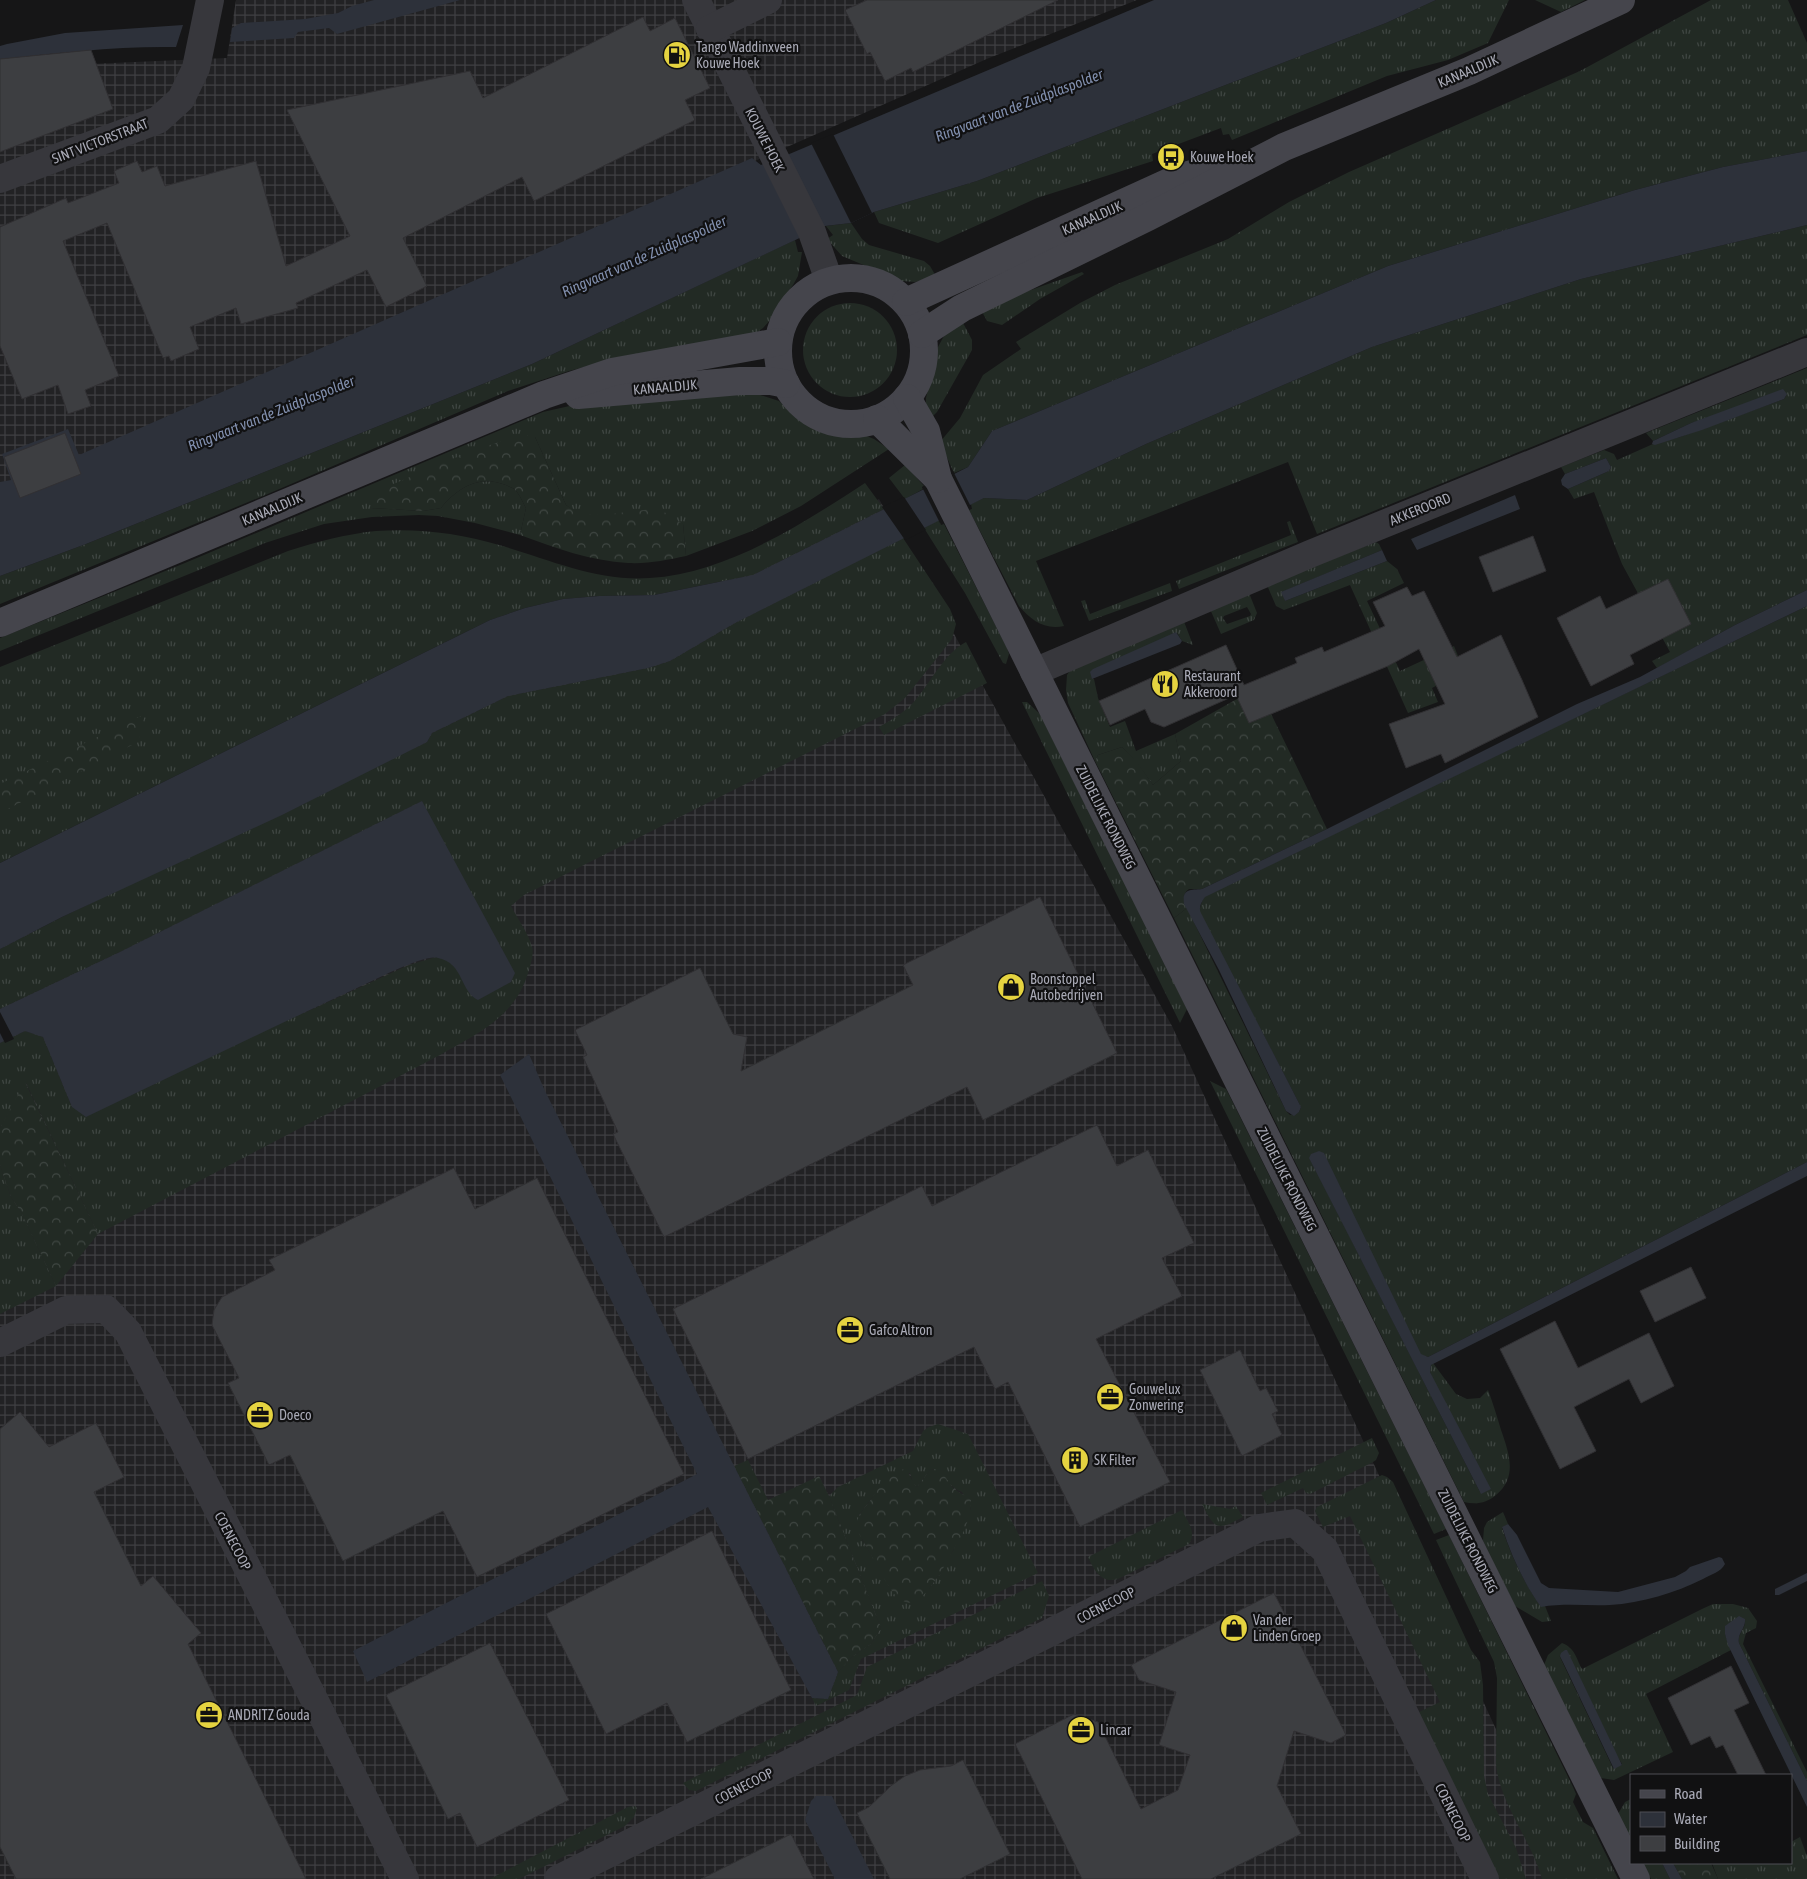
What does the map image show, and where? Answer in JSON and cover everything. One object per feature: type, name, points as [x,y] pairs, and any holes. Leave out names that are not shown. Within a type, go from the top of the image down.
[{"type":"main road","name":"KANAALDIJK","points":[[922,334],[962,308],[1148,217],[1284,147],[1469,71],[1621,0]]},
{"type":"main road","name":"KANAALDIJK","points":[[906,302],[1178,178],[1284,147]]},
{"type":"main road","points":[[844,278],[862,278],[878,282],[906,302],[913,312],[922,334],[924,348],[920,374],[907,398],[898,407],[877,419],[845,424],[824,419],[806,409],[791,393],[779,364],[778,342],[782,326],[789,311],[800,298],[813,288],[828,281],[844,278]]},
{"type":"main road","name":"KANAALDIJK","points":[[0,623],[544,395],[612,372],[778,342]]},
{"type":"main road","name":"KANAALDIJK","points":[[544,395],[575,395],[740,381],[766,381],[786,384]]},
{"type":"main road","name":"ZUIDELIJKE RONDWEG","points":[[907,398],[926,431],[938,479],[956,517],[1636,1879]]},
{"type":"main road","name":"ZUIDELIJKE RONDWEG","points":[[877,419],[938,479]]},
{"type":"street","name":"KOUWE HOEK","points":[[696,0],[812,232],[828,281]]},
{"type":"street","points":[[710,29],[768,0]]},
{"type":"street","name":"SINT VICTORSTRAAT","points":[[0,179],[158,120],[182,99],[196,68],[209,9]]},
{"type":"street","name":"AKKEROORD","points":[[1034,672],[1310,554],[1807,352]]},
{"type":"street","name":"COENECOOP","points":[[0,1343],[66,1310],[106,1310],[128,1332],[405,1879]]},
{"type":"street","name":"COENECOOP","points":[[558,1879],[1259,1528],[1295,1523],[1326,1550],[1486,1879]]},
{"type":"shaded area","points":[[236,0],[1137,0],[989,58],[730,172],[0,505],[0,79],[89,64],[227,58]]},
{"type":"shaded area","points":[[879,499],[1172,1026],[1565,1879],[0,1879],[0,946],[102,903]]},
{"type":"green space","points":[[1436,0],[1509,0],[1488,43],[1448,60],[1387,76],[1232,140],[1229,134],[1223,135],[1221,128],[1152,154],[1153,161],[1037,198],[938,243],[879,223],[874,212],[977,181],[1386,23]]},
{"type":"green space","points":[[1535,0],[1585,0],[1561,12]]},
{"type":"green space","points":[[1711,0],[1788,0],[1807,43],[1807,151],[1723,167],[1635,190],[1388,266],[992,431],[968,467],[954,473],[940,442],[960,418],[983,375],[1021,349],[1016,342],[1080,303],[1115,285],[1228,239],[1289,202],[1349,172],[1580,71]]},
{"type":"green space","points":[[851,223],[862,239],[869,245],[924,261],[930,266],[937,278],[915,282],[902,281],[842,256],[827,239],[833,235],[826,226]]},
{"type":"green space","points":[[1807,225],[1807,335],[1317,534],[1288,462],[1036,561],[1064,626],[1050,627],[1038,623],[1019,606],[969,510],[972,509],[971,504],[984,498],[1027,500],[1146,444],[1372,347],[1581,279]]},
{"type":"green space","points":[[795,240],[798,252],[802,252],[798,276],[772,318],[763,328],[746,340],[603,362],[508,391],[263,496],[0,604],[0,576],[86,544],[532,364]]},
{"type":"green space","points":[[1082,272],[1084,274],[1040,299],[1002,325],[987,321],[980,308]]},
{"type":"green space","points":[[850,303],[868,307],[883,317],[893,332],[897,350],[893,368],[883,383],[868,393],[850,397],[832,393],[817,383],[807,368],[803,350],[807,332],[817,317],[832,307]]},
{"type":"green space","points":[[961,319],[972,340],[972,350],[937,412],[931,418],[926,405],[926,398],[938,347],[945,334]]},
{"type":"green space","points":[[1807,368],[1807,590],[1735,625],[1657,668],[1652,661],[1670,652],[1622,564],[1594,492],[1574,499],[1568,489],[1609,471],[1611,467],[1606,458],[1565,474],[1561,467],[1604,450],[1614,454],[1617,460],[1653,444],[1680,437],[1784,399],[1786,396],[1691,423],[1653,441],[1646,433]]},
{"type":"green space","points":[[754,393],[779,401],[814,427],[840,435],[864,435],[889,449],[801,506],[752,531],[686,556],[683,524],[603,515],[580,515],[566,505],[535,437],[371,508],[423,511],[441,508],[454,494],[469,485],[487,481],[496,482],[515,490],[526,508],[520,535],[475,523],[438,516],[372,517],[324,524],[265,543],[0,651],[0,638],[185,563],[543,412],[596,400]]},
{"type":"green space","points":[[520,434],[535,437],[566,505],[580,514],[603,515],[652,509],[666,513],[683,524],[686,556],[643,563],[614,562],[573,553],[520,535],[526,508],[515,490],[496,482],[478,482],[469,485],[454,494],[441,508],[423,511],[371,508],[370,494],[452,459]]},
{"type":"green space","points":[[905,465],[924,486],[922,487],[923,489],[905,499],[889,478]]},
{"type":"green space","points":[[865,483],[884,509],[753,575],[654,595],[563,599],[525,608],[490,620],[0,863],[0,667],[288,551],[342,536],[391,530],[438,532],[469,537],[592,573],[631,578],[650,578],[679,574],[735,557],[790,530]]},
{"type":"green space","points":[[939,520],[941,525],[944,524],[1007,648],[1009,654],[1006,664],[1003,663],[965,593],[924,528]]},
{"type":"green space","points":[[1290,521],[1298,542],[1179,589],[1176,581],[1291,535],[1287,522]]},
{"type":"green space","points":[[903,538],[950,609],[956,624],[952,639],[905,698],[885,714],[524,895],[511,906],[531,942],[533,952],[530,968],[515,1000],[505,1012],[481,1031],[440,1055],[98,1234],[26,1083],[0,1128],[0,1043],[25,1031],[43,1037],[72,1107],[306,1012],[409,965],[436,957],[447,960],[457,969],[472,997],[422,801],[122,951],[0,1009],[0,949],[62,917],[427,742],[432,733],[508,696],[648,668],[670,661],[735,623]]},
{"type":"green space","points":[[1376,542],[1382,550],[1282,592],[1285,601],[1387,561],[1397,569],[1404,583],[1367,601],[1400,671],[1454,646],[1464,671],[1432,688],[1438,702],[1408,713],[1350,585],[1284,610],[1276,606],[1267,585]]},
{"type":"green space","points":[[1170,583],[1172,591],[1089,621],[1081,601],[1085,600],[1090,614]]},
{"type":"green space","points":[[1249,593],[1257,613],[1254,620],[1221,634],[1210,609]],"holes":[[[1247,607],[1251,614],[1227,624],[1223,618]]]},
{"type":"green space","points":[[1807,606],[1807,1162],[1428,1357],[1421,1355],[1309,1157],[1481,1494],[1430,1372],[1431,1365],[1433,1363],[1456,1394],[1467,1399],[1480,1398],[1488,1390],[1507,1447],[1510,1464],[1509,1473],[1503,1488],[1493,1498],[1481,1503],[1464,1502],[1174,918],[1187,908],[1286,1111],[1290,1115],[1299,1112],[1301,1107],[1199,911],[1205,896]]},
{"type":"green space","points":[[1183,619],[1193,645],[1182,641],[1177,633],[1092,679],[1094,679],[1098,698],[1110,727],[1125,721],[1136,751],[1175,734],[1181,761],[1153,785],[1137,763],[1122,747],[1098,755],[1095,761],[1068,703],[1066,690],[1067,675],[1078,659]]},
{"type":"green space","points":[[966,642],[987,683],[884,735],[879,727],[909,707],[945,660]]},
{"type":"green space","points":[[1258,687],[1327,829],[1202,889],[1189,889],[1185,893],[1184,898],[1187,908],[1174,918],[1095,761],[1098,755],[1122,747],[1137,762],[1153,785],[1181,761],[1175,734]]},
{"type":"green space","points":[[1022,702],[1027,702],[1040,714],[1187,1009],[1180,1023]]},
{"type":"green space","points":[[145,714],[138,742],[0,813],[0,784]]},
{"type":"green space","points":[[1210,1081],[1226,1089],[1446,1529],[1434,1534]]},
{"type":"green space","points":[[25,1082],[98,1234],[56,1286],[21,1212],[11,1197],[0,1165],[0,1128]]},
{"type":"green space","points":[[0,1165],[11,1197],[21,1212],[56,1286],[0,1314]]},
{"type":"green space","points":[[938,1424],[968,1434],[1038,1573],[861,1659],[849,1690],[816,1706],[812,1698],[828,1699],[838,1672],[852,1657],[871,1644],[881,1628],[829,1496],[838,1487],[913,1451],[923,1431]],"holes":[[[935,1469],[951,1485],[962,1492],[971,1508],[953,1551],[946,1560],[940,1575],[929,1589],[889,1587],[881,1570],[862,1540],[859,1515],[875,1494],[910,1473],[913,1483],[917,1487],[930,1470]]]},
{"type":"green space","points":[[1372,1438],[1379,1453],[1373,1462],[1310,1494],[1306,1493],[1303,1488],[1267,1505],[1261,1493]]},
{"type":"green space","points":[[748,1460],[768,1500],[819,1476],[829,1496],[881,1628],[871,1644],[852,1657],[838,1672],[734,1466]]},
{"type":"green space","points":[[904,1469],[917,1487],[930,1470],[935,1469],[943,1474],[953,1488],[971,1500],[968,1520],[964,1530],[940,1575],[918,1601],[908,1603],[898,1599],[889,1587],[857,1530],[860,1515],[882,1482]]},
{"type":"green space","points":[[1382,1475],[1393,1482],[1471,1650],[1480,1662],[1483,1685],[1484,1776],[1488,1794],[1516,1848],[1526,1879],[1500,1879],[1417,1713],[1440,1702],[1350,1516],[1323,1527],[1315,1511],[1317,1507]]},
{"type":"green space","points":[[1202,1504],[1230,1509],[1236,1506],[1243,1517],[1227,1525],[1218,1526],[1210,1519]]},
{"type":"green space","points":[[1182,1510],[1192,1531],[1189,1544],[1118,1579],[1107,1580],[1099,1575],[1093,1567],[1088,1557]]},
{"type":"green space","points":[[1503,1512],[1508,1524],[1502,1528],[1514,1559],[1535,1597],[1541,1606],[1545,1606],[1551,1621],[1542,1622],[1515,1606],[1483,1541],[1484,1528],[1487,1522]]},
{"type":"green space","points":[[1449,1535],[1573,1787],[1576,1794],[1573,1802],[1583,1822],[1593,1828],[1618,1879],[1542,1879],[1531,1850],[1503,1794],[1496,1764],[1497,1678],[1494,1662],[1436,1540]]},
{"type":"green space","points":[[1042,1581],[1049,1596],[1042,1618],[696,1791],[689,1790],[683,1783],[857,1695],[867,1667]]},
{"type":"green space","points":[[1713,1604],[1733,1604],[1748,1608],[1757,1621],[1756,1628],[1746,1633],[1743,1644],[1807,1772],[1807,1781],[1739,1643],[1739,1636],[1745,1620],[1725,1634],[1731,1650],[1646,1694],[1673,1752],[1614,1780],[1601,1778],[1544,1665],[1548,1655],[1562,1643],[1570,1648],[1582,1669]],"holes":[[[1559,1655],[1622,1764],[1613,1768]]]},
{"type":"green space","points":[[1630,1800],[1630,1837],[1618,1814],[1625,1802]]},
{"type":"green space","points":[[635,1806],[637,1808],[634,1817],[625,1826],[519,1879],[490,1879],[628,1807]]},
{"type":"green space","points":[[1800,1837],[1807,1856],[1807,1879],[1718,1879],[1712,1864],[1792,1864],[1792,1841]]},
{"type":"green space","points":[[1644,1864],[1662,1864],[1670,1879],[1651,1879]]},
{"type":"green space","points":[[1674,1864],[1711,1864],[1718,1879],[1682,1879]]},
{"type":"water","points":[[374,0],[460,0],[337,34],[329,28],[298,32],[294,38],[230,42],[232,28],[241,23],[305,19],[338,13],[352,6]]},
{"type":"water","name":"Ringvaart van de Zuidplaspolder","points":[[1154,0],[1436,0],[1386,23],[977,181],[874,212],[851,223],[825,226],[532,364],[86,544],[0,576],[0,482],[11,480],[2,454],[68,429],[79,455],[752,158],[761,165],[787,155]]},
{"type":"water","points":[[183,25],[176,47],[66,52],[0,59],[0,46],[65,33]]},
{"type":"water","points":[[1807,151],[1807,225],[1581,279],[1372,347],[1146,444],[1027,500],[984,498],[735,623],[670,661],[648,668],[508,696],[432,733],[427,742],[282,815],[62,917],[0,949],[0,863],[490,620],[525,608],[563,599],[654,595],[753,575],[968,467],[992,431],[1388,266],[1635,190],[1723,167]]},
{"type":"water","points":[[1783,389],[1787,394],[1784,399],[1702,430],[1655,445],[1652,444],[1653,441],[1691,423]]},
{"type":"water","points":[[1606,458],[1611,467],[1609,471],[1568,489],[1562,485],[1561,480],[1565,474]]},
{"type":"water","points":[[1515,495],[1520,509],[1417,550],[1411,539]]},
{"type":"water","points":[[1382,550],[1387,561],[1285,601],[1281,592]]},
{"type":"water","points":[[1807,590],[1807,606],[1205,897],[1200,911],[1301,1107],[1294,1116],[1286,1111],[1219,970],[1184,904],[1184,895],[1187,891],[1202,889],[1327,829],[1577,704],[1640,677],[1735,625]]},
{"type":"water","points":[[1176,632],[1182,641],[1180,644],[1092,679],[1090,672],[1093,669]]},
{"type":"water","points":[[422,801],[515,973],[511,982],[478,1000],[468,991],[453,966],[446,961],[438,958],[422,960],[398,969],[323,1004],[86,1117],[72,1107],[43,1037],[25,1031],[0,1043],[0,1009],[122,951]]},
{"type":"water","points":[[529,1054],[545,1091],[838,1672],[828,1699],[812,1698],[708,1507],[367,1682],[353,1651],[697,1474],[500,1075]]},
{"type":"water","points":[[1319,1151],[1324,1153],[1421,1354],[1428,1357],[1807,1162],[1807,1176],[1431,1365],[1430,1372],[1491,1489],[1481,1494],[1309,1158],[1311,1154]]},
{"type":"water","points":[[1508,1524],[1517,1535],[1541,1583],[1549,1588],[1618,1592],[1675,1577],[1690,1567],[1719,1557],[1722,1558],[1725,1564],[1718,1571],[1692,1584],[1646,1600],[1610,1605],[1541,1607],[1518,1569],[1502,1527]]},
{"type":"water","points":[[1807,1573],[1807,1581],[1779,1595],[1775,1595],[1775,1589]]},
{"type":"water","points":[[1739,1616],[1745,1619],[1739,1636],[1739,1643],[1807,1781],[1807,1807],[1728,1645],[1725,1626]]},
{"type":"water","points":[[1567,1650],[1622,1765],[1614,1769],[1560,1656]]},
{"type":"water","points":[[816,1796],[832,1796],[874,1879],[835,1879],[805,1820],[811,1801]]},
{"type":"water","points":[[1662,1864],[1674,1864],[1682,1879],[1670,1879]]},
{"type":"pier","points":[[833,134],[872,213],[851,223],[811,143]]},
{"type":"pier","points":[[953,471],[971,507],[940,523],[922,487]]},
{"type":"pier","points":[[904,497],[926,530],[905,540],[882,507]]},
{"type":"pier","points":[[0,1012],[14,1039],[5,1043],[0,1033]]},
{"type":"building","points":[[867,0],[1058,0],[913,72],[911,68],[885,81],[870,52],[867,54],[845,10]]},
{"type":"building","points":[[643,17],[650,31],[675,18],[710,88],[685,100],[695,120],[534,201],[522,177],[403,238],[427,286],[386,307],[367,270],[296,303],[298,308],[241,324],[236,308],[190,327],[199,349],[171,361],[169,356],[163,358],[107,223],[63,241],[119,376],[85,390],[91,406],[68,414],[58,385],[22,399],[0,346],[0,227],[66,198],[68,203],[119,183],[114,171],[137,161],[142,172],[157,166],[165,186],[256,161],[286,266],[350,236],[287,110],[470,71],[483,98]]},
{"type":"building","points":[[91,50],[113,109],[0,152],[0,59]]},
{"type":"building","points":[[65,433],[81,474],[20,498],[4,457]]},
{"type":"building","points":[[1533,536],[1546,571],[1493,592],[1479,557]]},
{"type":"building","points":[[1668,579],[1691,624],[1630,655],[1634,664],[1591,686],[1557,618],[1600,596],[1606,609]]},
{"type":"building","points":[[1407,587],[1412,596],[1424,591],[1457,657],[1501,635],[1538,717],[1445,763],[1441,754],[1406,768],[1389,724],[1445,704],[1419,649],[1388,666],[1249,723],[1236,695],[1164,727],[1151,722],[1145,709],[1110,725],[1099,701],[1226,645],[1244,685],[1297,663],[1295,658],[1322,647],[1324,652],[1385,626],[1373,602]]},
{"type":"building","points":[[1040,897],[1117,1053],[983,1120],[967,1087],[664,1237],[613,1134],[618,1132],[583,1057],[587,1055],[575,1030],[700,968],[733,1034],[747,1037],[741,1071],[913,985],[903,965]]},
{"type":"building","points":[[1097,1125],[1117,1166],[1148,1150],[1194,1243],[1162,1258],[1182,1296],[1096,1339],[1170,1482],[1080,1527],[1008,1382],[995,1389],[974,1347],[748,1459],[673,1309],[922,1186],[932,1206]]},
{"type":"building","points":[[454,1168],[475,1209],[537,1178],[684,1474],[477,1577],[443,1511],[343,1561],[290,1455],[269,1465],[228,1383],[239,1378],[212,1325],[214,1310],[222,1297],[275,1270],[269,1260]]},
{"type":"building","points":[[1691,1267],[1706,1298],[1655,1322],[1640,1291]]},
{"type":"building","points":[[1555,1321],[1578,1368],[1649,1333],[1674,1386],[1641,1403],[1629,1379],[1574,1407],[1596,1451],[1560,1469],[1500,1349]]},
{"type":"building","points":[[1240,1350],[1260,1391],[1266,1388],[1278,1411],[1272,1414],[1282,1435],[1242,1456],[1200,1370]]},
{"type":"building","points":[[20,1412],[49,1447],[96,1423],[124,1477],[94,1492],[141,1586],[153,1576],[201,1633],[188,1644],[306,1879],[16,1879],[0,1847],[0,1429]]},
{"type":"building","points":[[712,1531],[791,1690],[687,1742],[667,1703],[606,1734],[546,1614]]},
{"type":"building","points":[[1274,1593],[1346,1735],[1331,1743],[1294,1731],[1277,1786],[1301,1834],[1211,1879],[1082,1879],[1015,1744],[1074,1714],[1098,1722],[1141,1809],[1178,1790],[1190,1755],[1159,1745],[1176,1692],[1139,1680],[1131,1665]]},
{"type":"building","points":[[490,1643],[569,1800],[477,1847],[460,1813],[448,1819],[386,1695]]},
{"type":"building","points":[[1731,1666],[1749,1703],[1734,1710],[1766,1774],[1738,1774],[1723,1745],[1716,1748],[1710,1736],[1691,1745],[1668,1698]]},
{"type":"building","points":[[963,1760],[1010,1854],[960,1879],[890,1879],[857,1813],[869,1807],[892,1785],[905,1776],[920,1770],[951,1766]]},
{"type":"building","points":[[791,1834],[814,1879],[701,1879]]},
{"type":"place","name":"Tango Waddinxveen Kouwe Hoek","points":[[677,55]]},
{"type":"place","name":"Kouwe Hoek","points":[[1171,157]]},
{"type":"place","name":"Restaurant Akkeroord","points":[[1165,684]]},
{"type":"place","name":"Boonstoppel Autobedrijven","points":[[1011,987]]},
{"type":"place","name":"Gafco Altron","points":[[850,1330]]},
{"type":"place","name":"Gouwelux Zonwering","points":[[1110,1397]]},
{"type":"place","name":"Doeco","points":[[260,1415]]},
{"type":"place","name":"SK Filter","points":[[1075,1460]]},
{"type":"place","name":"Van der Linden Groep","points":[[1234,1628]]},
{"type":"place","name":"ANDRITZ Gouda","points":[[209,1715]]},
{"type":"place","name":"Lincar","points":[[1081,1730]]}]
